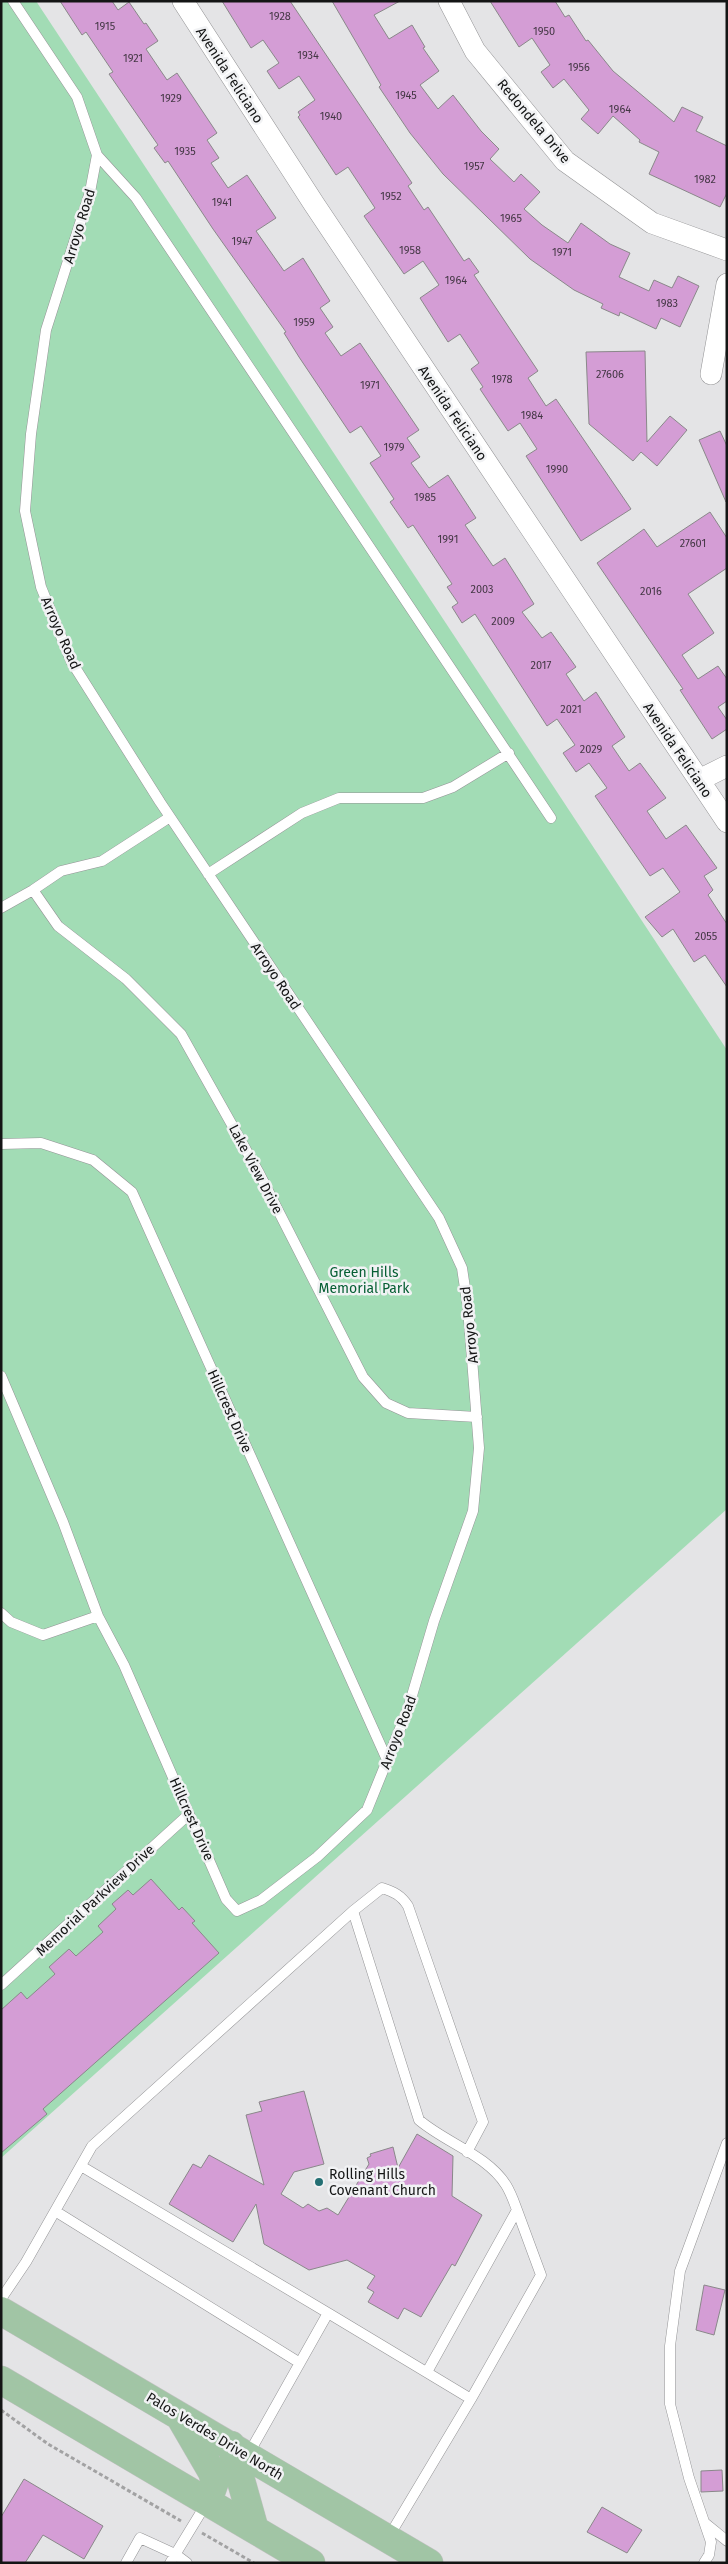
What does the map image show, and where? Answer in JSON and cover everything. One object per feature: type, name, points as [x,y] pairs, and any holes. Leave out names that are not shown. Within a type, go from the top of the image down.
[{"type":"main road","name":"Palos Verdes Drive North","points":[[1,2311],[240,2450],[428,2563]]},
{"type":"main road","points":[[1,2380],[180,2488],[208,2501],[254,2527],[298,2559]]},
{"type":"main road","points":[[178,2414],[212,2472],[215,2481],[208,2501]]},
{"type":"main road","points":[[240,2450],[254,2527]]},
{"type":"street","name":"Avenida Feliciano","points":[[183,1],[314,204],[727,822]]},
{"type":"street","name":"Redondela Drive","points":[[449,1],[475,51],[565,161],[652,223],[727,250]]},
{"type":"street","points":[[711,374],[727,284]]},
{"type":"street","points":[[699,780],[727,766]]},
{"type":"lane","name":"Arroyo Road","points":[[13,1],[77,96],[97,155],[90,192],[46,330],[31,434],[24,511],[40,587],[71,661],[170,817],[439,1218],[462,1268],[470,1325],[479,1448],[473,1511],[434,1621],[408,1709],[388,1762],[367,1810],[310,1862],[261,1900],[237,1911]]},
{"type":"lane","points":[[97,155],[136,198],[551,818]]},
{"type":"lane","points":[[208,874],[302,813],[331,800],[339,798],[423,798],[453,788],[509,753]]},
{"type":"lane","points":[[1,908],[61,871],[102,861],[170,817]]},
{"type":"lane","name":"Lake View Drive","points":[[33,890],[58,926],[126,979],[181,1034],[254,1164],[363,1377],[386,1403],[408,1413],[477,1417]]},
{"type":"lane","name":"Hillcrest Drive","points":[[1,1144],[41,1143],[93,1160],[132,1192],[388,1762]]},
{"type":"lane","name":"Hillcrest Drive","points":[[1,1376],[63,1522],[98,1616],[124,1665],[226,1899],[237,1911]]},
{"type":"lane","points":[[1,1613],[11,1622],[43,1635],[98,1616]]},
{"type":"lane","name":"Memorial Parkview Drive","points":[[1,1986],[188,1815]]},
{"type":"lane","points":[[1,2299],[26,2262],[92,2146],[353,1911],[382,1888],[398,1894],[408,1906],[483,2122],[467,2152]]},
{"type":"lane","points":[[353,1911],[419,2120],[432,2131],[467,2152],[494,2172],[506,2185],[518,2210],[541,2275],[471,2400],[388,2538]]},
{"type":"lane","points":[[704,2563],[709,2555],[711,2542],[686,2470],[670,2404],[670,2346],[680,2271],[727,2143]]},
{"type":"lane","points":[[81,2166],[471,2400]]},
{"type":"lane","points":[[427,2372],[518,2210]]},
{"type":"lane","points":[[55,2211],[300,2363]]},
{"type":"lane","points":[[240,2450],[300,2363],[328,2314]]},
{"type":"lane","points":[[173,2558],[208,2501]]},
{"type":"lane","points":[[705,2522],[727,2541]]},
{"type":"lane","points":[[126,2563],[140,2538],[173,2558],[187,2563]]},
{"type":"path","points":[[1,2410],[48,2444],[254,2563]]},
{"type":"green space","name":"Green Hills Memorial Park","points":[[1,1],[36,1],[727,1050],[727,1509],[1,2158]]},
{"type":"building","points":[[60,1],[112,1],[118,10],[129,2],[144,24],[146,23],[158,41],[146,49],[167,80],[177,73],[217,133],[207,140],[219,158],[211,163],[228,188],[247,175],[276,218],[256,231],[284,271],[303,258],[330,301],[320,308],[333,327],[325,333],[341,356],[360,343],[419,430],[407,438],[420,457],[411,463],[429,488],[448,475],[476,518],[465,525],[493,566],[505,558],[534,604],[522,612],[542,638],[551,632],[576,667],[566,674],[584,701],[596,692],[625,737],[612,746],[629,771],[640,763],[666,798],[647,811],[666,839],[686,825],[717,868],[704,876],[713,890],[708,895],[727,924],[727,987],[705,955],[694,962],[673,929],[662,937],[645,917],[680,892],[663,868],[650,876],[595,796],[607,788],[589,763],[576,772],[563,753],[575,745],[557,719],[547,726],[475,614],[462,623],[452,607],[458,603],[447,587],[452,584],[413,525],[408,528],[390,502],[394,499],[370,463],[381,456],[361,426],[350,433],[299,357],[284,333],[286,332],[213,229],[168,161],[165,163],[154,148],[158,145],[109,74],[113,72],[86,32],[82,35]]},
{"type":"building","points":[[222,1],[290,1],[412,183],[408,186],[424,210],[428,207],[464,261],[469,258],[479,272],[474,275],[538,371],[528,378],[546,406],[556,399],[631,509],[581,541],[526,456],[537,449],[520,423],[508,431],[480,389],[483,387],[471,369],[479,363],[460,334],[448,342],[420,298],[439,285],[423,261],[404,274],[364,216],[375,208],[348,167],[336,175],[298,117],[300,115],[298,112],[315,100],[299,76],[279,89],[267,71],[279,63],[263,40],[251,48]]},
{"type":"building","points":[[332,1],[400,1],[374,15],[389,39],[412,25],[425,47],[423,48],[439,71],[420,85],[438,109],[453,95],[481,131],[499,149],[490,159],[514,182],[521,174],[540,192],[524,209],[542,225],[568,243],[581,223],[610,244],[630,253],[619,277],[649,291],[654,280],[672,288],[678,276],[699,286],[680,327],[661,318],[656,329],[620,312],[619,316],[601,308],[603,304],[574,290],[530,259],[443,174],[410,133],[379,87],[381,85]]},
{"type":"building","points":[[490,1],[555,1],[565,17],[569,15],[586,41],[588,40],[613,71],[674,122],[682,107],[703,117],[696,131],[727,146],[727,193],[720,207],[649,174],[659,152],[639,142],[640,140],[613,116],[598,134],[581,119],[589,110],[564,79],[553,88],[541,72],[550,65],[532,38],[519,47]]},
{"type":"building","points":[[645,351],[647,442],[670,416],[687,430],[657,466],[641,452],[633,461],[589,424],[586,352]]},
{"type":"building","points":[[720,431],[727,446],[726,502],[699,440]]},
{"type":"building","points":[[710,512],[727,538],[727,568],[688,594],[714,633],[682,655],[698,679],[718,666],[727,679],[727,701],[718,707],[727,720],[727,729],[712,739],[680,690],[683,689],[597,563],[644,529],[657,547]]},
{"type":"building","points":[[151,1879],[179,1910],[182,1907],[195,1921],[192,1923],[219,1953],[43,2109],[47,2114],[1,2153],[1,2010],[21,1992],[27,1999],[55,1974],[49,1967],[69,1949],[76,1956],[103,1932],[98,1926],[116,1909],[112,1904],[128,1890],[133,1895]]},
{"type":"building","points":[[304,2091],[324,2164],[294,2172],[281,2194],[303,2208],[308,2204],[319,2211],[327,2208],[338,2215],[369,2164],[367,2158],[371,2156],[370,2154],[393,2147],[398,2168],[417,2134],[453,2156],[452,2196],[482,2215],[455,2266],[452,2264],[421,2317],[404,2308],[398,2319],[368,2302],[374,2292],[367,2288],[375,2276],[347,2260],[309,2270],[264,2244],[256,2204],[233,2242],[169,2204],[193,2164],[201,2168],[209,2155],[264,2185],[246,2115],[262,2111],[259,2102]]},
{"type":"building","points":[[704,2285],[725,2290],[714,2335],[696,2330]]},
{"type":"building","points":[[722,2470],[723,2491],[701,2492],[701,2471]]},
{"type":"building","points":[[24,2479],[103,2526],[84,2559],[43,2535],[25,2563],[1,2563],[1,2517]]},
{"type":"building","points":[[602,2507],[642,2530],[627,2553],[587,2532]]},
{"type":"place","name":"Rolling Hills Covenant Church","points":[[319,2182]]}]
